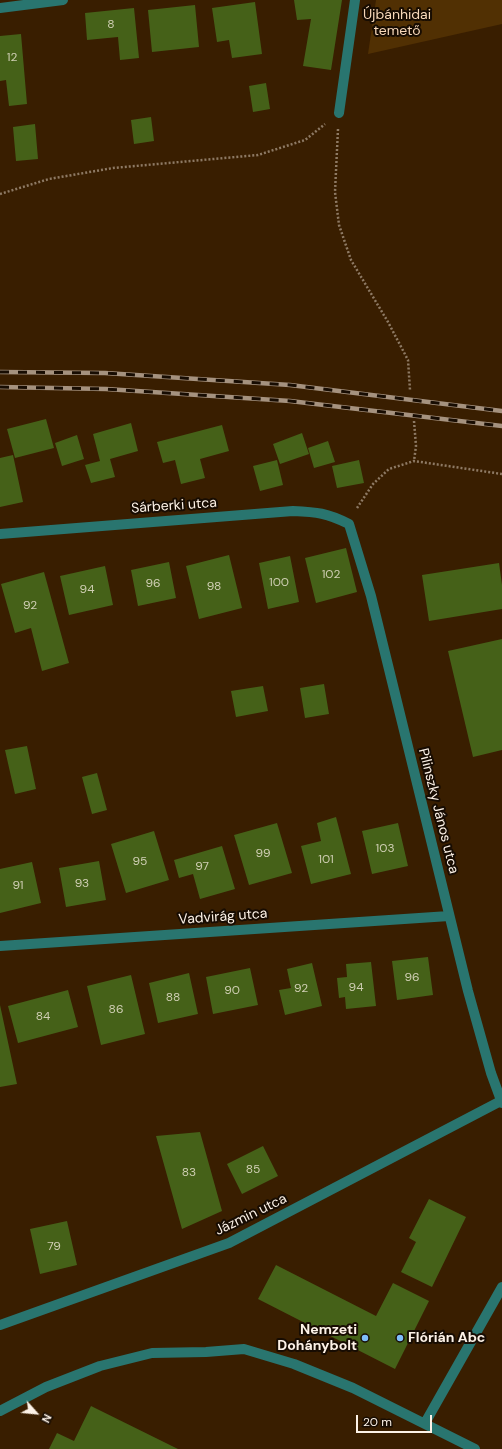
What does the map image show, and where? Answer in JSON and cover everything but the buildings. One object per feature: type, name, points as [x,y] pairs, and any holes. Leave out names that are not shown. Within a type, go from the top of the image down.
[{"type":"street","points":[[0,8],[63,0]]},
{"type":"street","points":[[339,113],[355,0]]},
{"type":"street","name":"Sárberki utca","points":[[0,534],[293,511],[319,512],[349,524]]},
{"type":"street","name":"Pilinszky János utca","points":[[349,524],[371,596],[468,991],[491,1073],[501,1102]]},
{"type":"street","name":"Vadvirág utca","points":[[0,946],[449,916]]},
{"type":"street","name":"Jázmin utca","points":[[0,1324],[229,1243],[501,1102]]},
{"type":"street","points":[[425,1424],[502,1288]]},
{"type":"street","points":[[0,1411],[46,1387],[108,1364],[152,1353],[206,1352],[244,1349],[294,1364],[353,1388],[475,1449]]},
{"type":"path","points":[[0,194],[49,179],[113,168],[258,154],[305,140],[339,113]]},
{"type":"path","points":[[339,113],[335,192],[339,225],[351,260],[388,322],[408,360],[410,390]]},
{"type":"path","points":[[414,421],[416,446],[414,461]]},
{"type":"path","points":[[349,524],[361,501],[373,484],[389,469],[414,461],[502,474]]},
{"type":"green space","name":"Újbánhidai temető","points":[[376,0],[502,0],[502,24],[368,54]]},
{"type":"railway","points":[[0,372],[105,373],[290,385],[502,411]]},
{"type":"railway","points":[[0,387],[106,389],[290,401],[502,426]]},
{"type":"place","name":"Nemzeti Dohánybolt","points":[[365,1338]]},
{"type":"place","name":"Flórián Abc","points":[[400,1338]]}]
